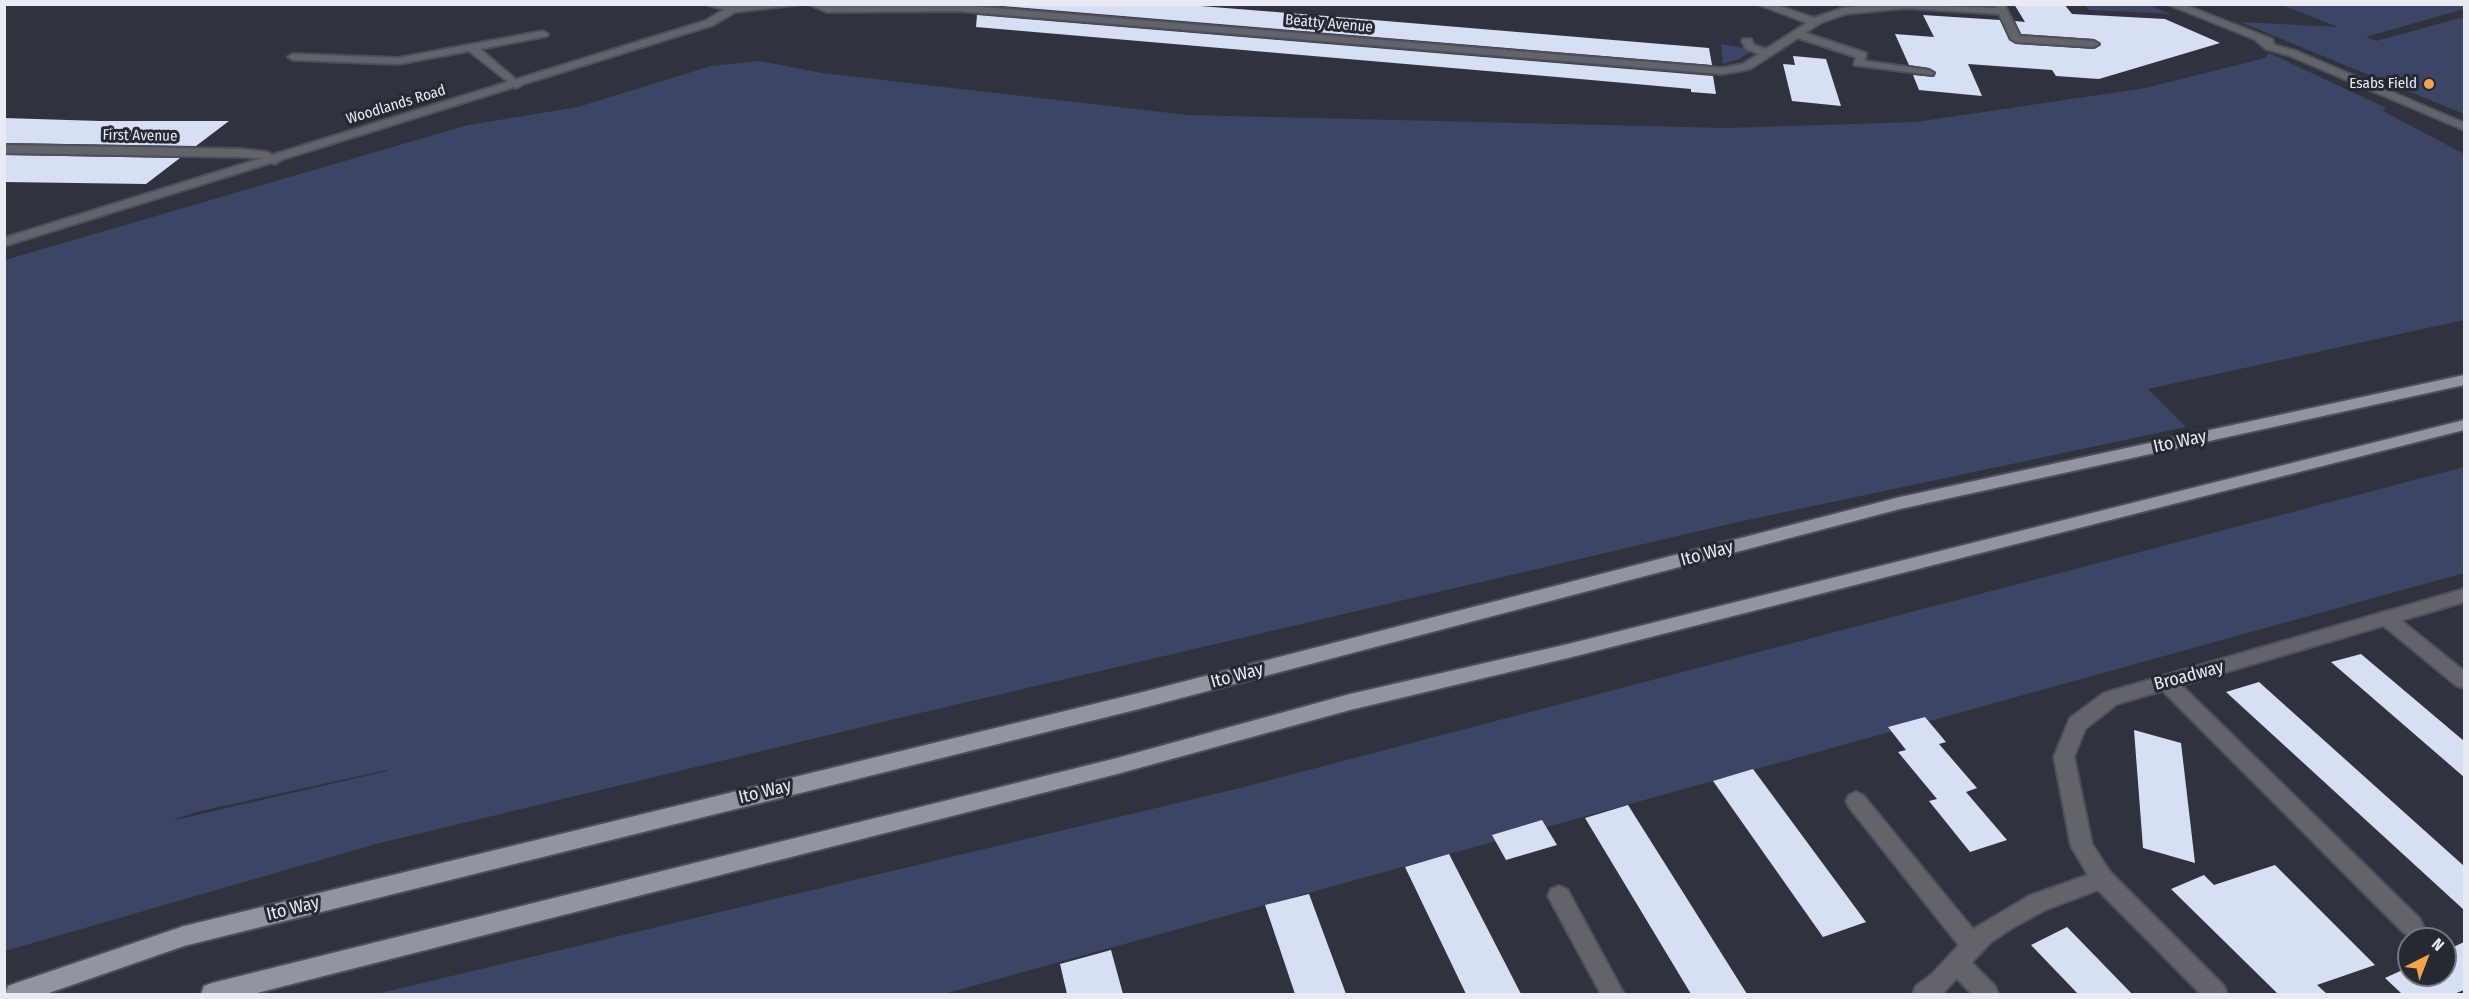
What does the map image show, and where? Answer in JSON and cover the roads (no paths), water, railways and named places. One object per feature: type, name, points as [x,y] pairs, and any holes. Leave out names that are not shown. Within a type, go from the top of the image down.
[{"type":"main road","name":"Ito Way","points":[[16,994],[184,936],[1143,700],[1889,506],[2464,380]]},
{"type":"main road","points":[[212,994],[1117,766],[1350,702],[1568,651],[2464,424]]},
{"type":"street","points":[[710,4],[734,7]]},
{"type":"street","name":"Woodlands Road","points":[[4,242],[275,160],[710,23],[734,7],[797,4]]},
{"type":"street","name":"Beatty Avenue","points":[[813,4],[824,9],[957,8],[1714,71],[1744,68],[1815,22],[1843,12],[1881,6],[2001,8],[2016,39],[2094,44]]},
{"type":"street","points":[[1762,4],[1815,22]]},
{"type":"street","points":[[2172,4],[2464,127]]},
{"type":"street","points":[[293,57],[398,61],[543,34]]},
{"type":"street","points":[[1797,34],[1862,55],[1858,63],[1929,72]]},
{"type":"street","points":[[1747,41],[1750,47],[1768,53]]},
{"type":"street","points":[[472,48],[516,85]]},
{"type":"street","name":"First Avenue","points":[[4,149],[240,153],[263,155],[275,160]]},
{"type":"street","name":"Broadway","points":[[2216,994],[2102,879],[2082,846],[2064,757],[2077,724],[2111,698],[2464,596]]},
{"type":"street","points":[[2386,618],[2464,681]]},
{"type":"street","points":[[2166,682],[2412,926]]},
{"type":"street","points":[[1856,801],[1973,946]]},
{"type":"street","points":[[1924,994],[1940,982],[1983,936],[2012,916],[2037,903],[2102,879]]},
{"type":"street","points":[[1559,896],[1613,994]]},
{"type":"street","points":[[1958,963],[1987,994]]},
{"type":"place","name":"Esabs Field","points":[[2429,84]]}]
